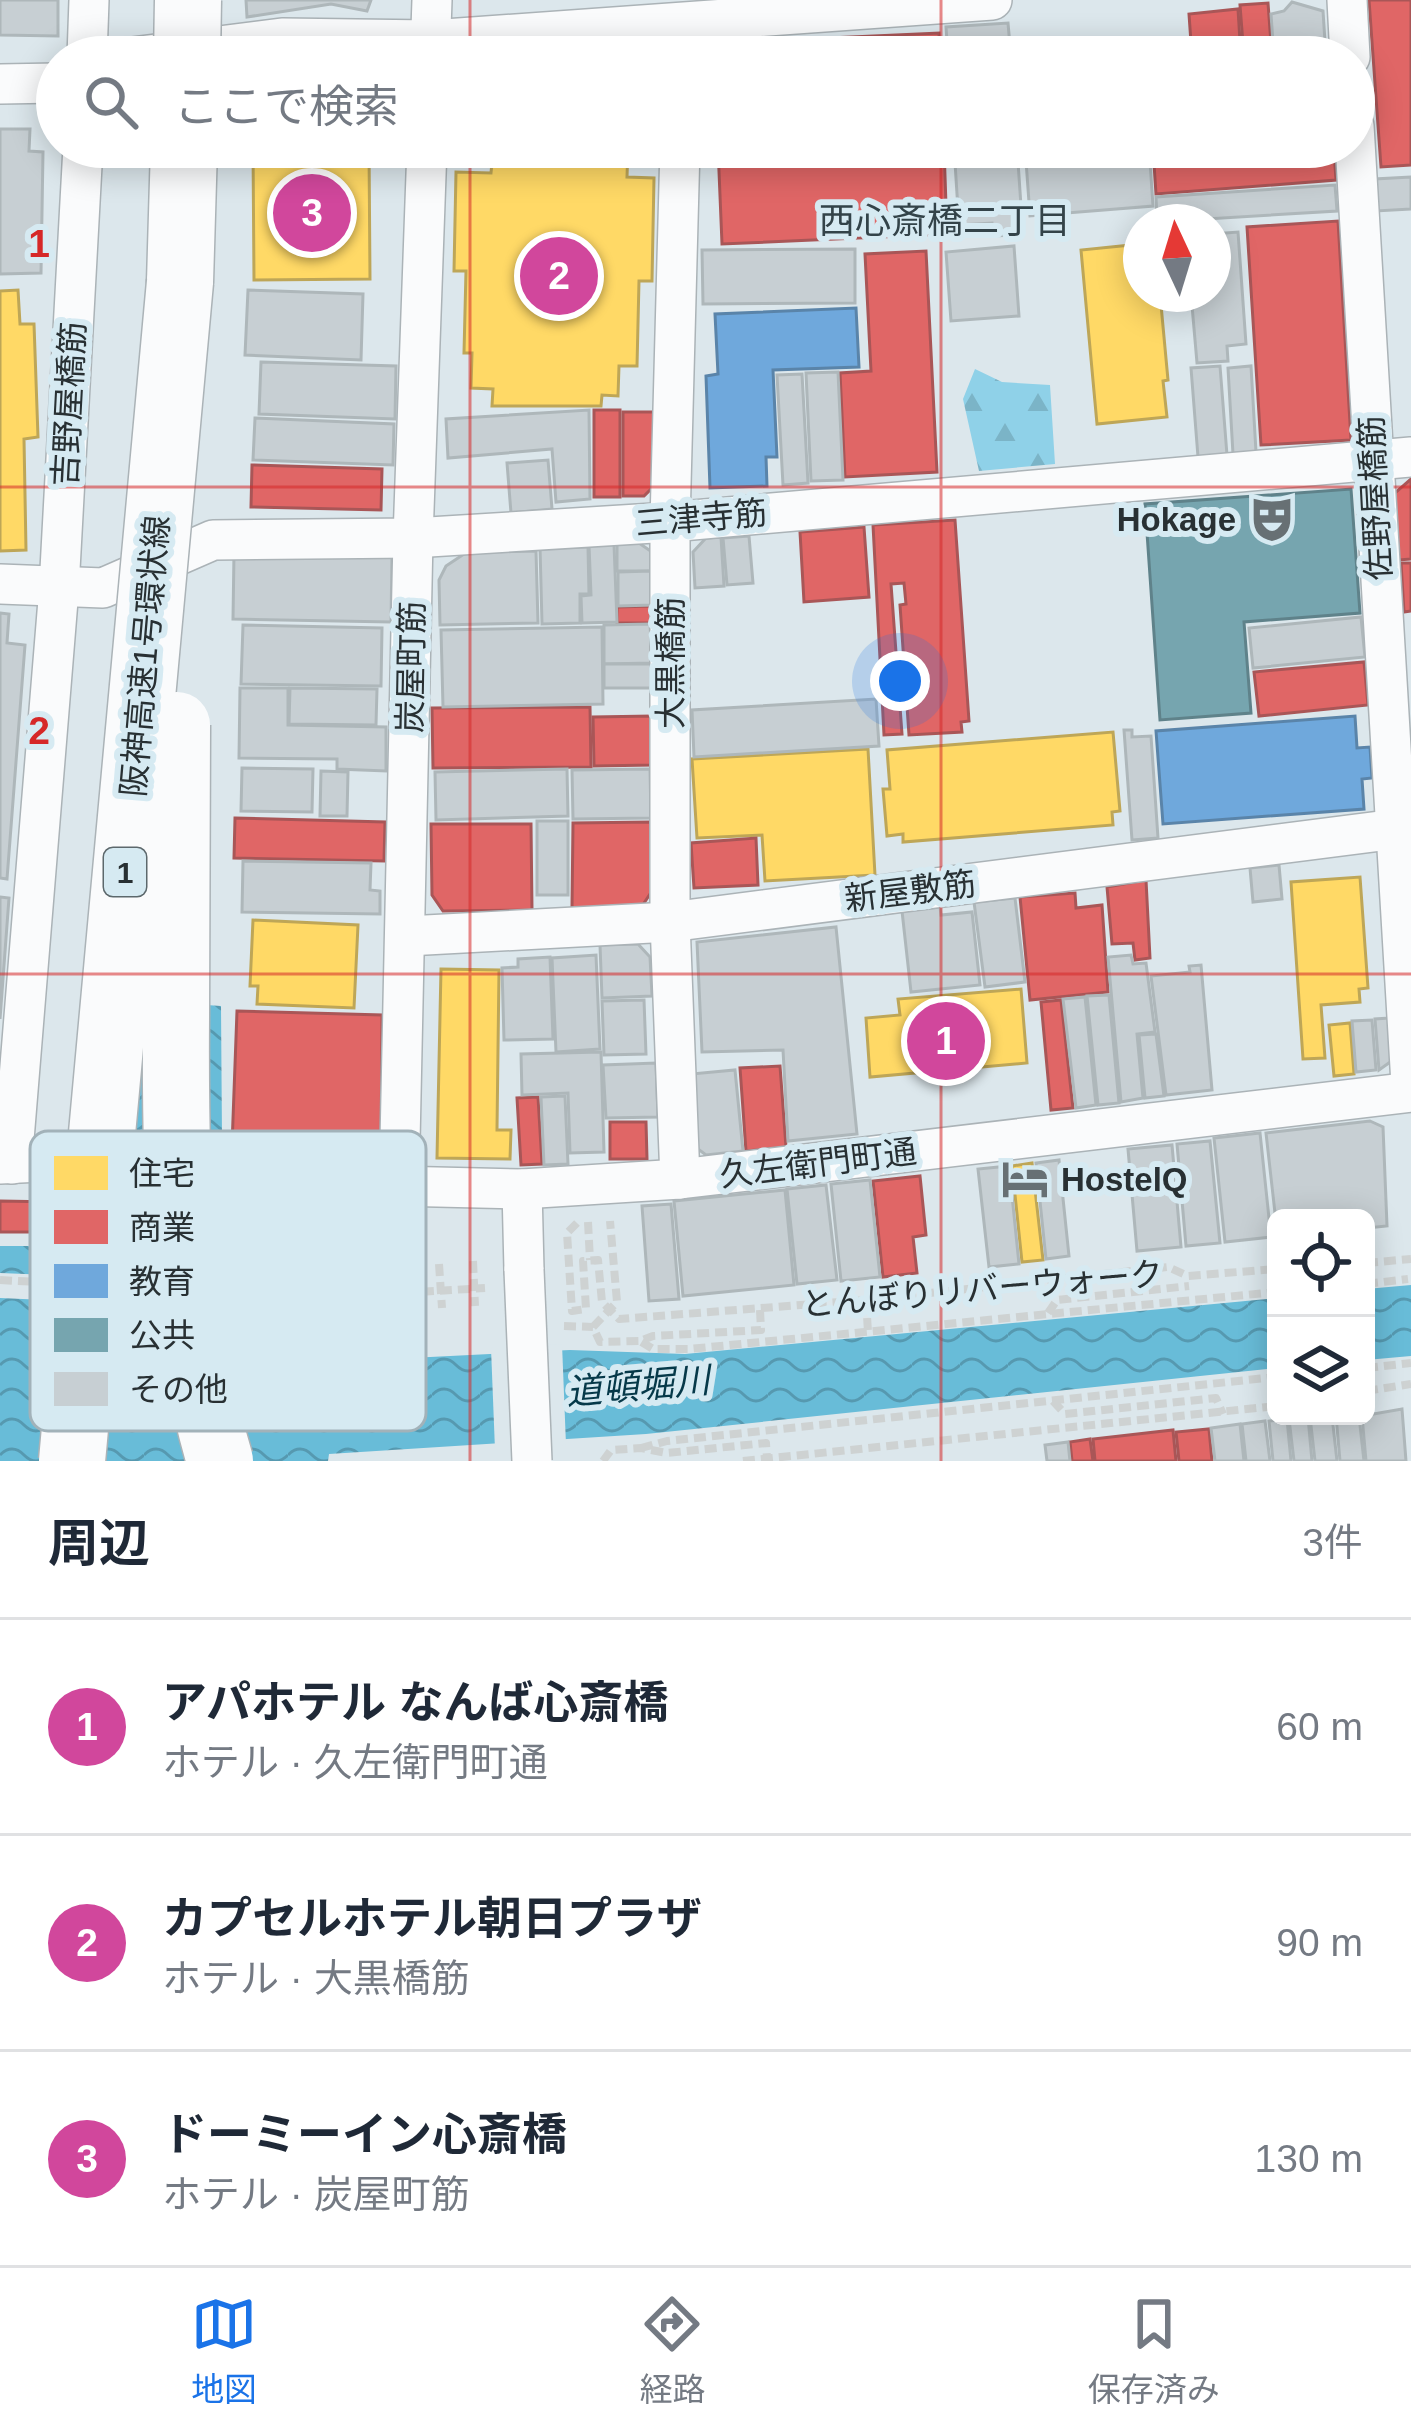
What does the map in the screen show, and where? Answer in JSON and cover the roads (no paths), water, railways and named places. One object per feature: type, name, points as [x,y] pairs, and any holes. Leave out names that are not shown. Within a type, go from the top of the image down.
[{"type":"highway","points":[[187,36],[188,0]]},
{"type":"highway","name":"阪神高速1号環状線","points":[[175,1131],[183,168]]},
{"type":"highway","name":"阪神高速1号環状線","points":[[103,1131],[180,282]]},
{"type":"highway","points":[[47,1461],[51,1431]]},
{"type":"highway","name":"阪神高速1号環状線","points":[[73,1461],[76,1431]]},
{"type":"highway","name":"阪神高速1号環状線","points":[[212,1431],[220,1461]]},
{"type":"street","points":[[88,36],[89,0]]},
{"type":"street","points":[[431,36],[432,0]]},
{"type":"street","points":[[580,36],[992,0]]},
{"type":"street","points":[[1347,0],[1349,36]]},
{"type":"street","points":[[0,84],[36,83]]},
{"type":"street","name":"吉野屋橋筋","points":[[6,1164],[59,588],[82,168]]},
{"type":"street","name":"炭屋町筋","points":[[401,1131],[412,538],[426,168]]},
{"type":"street","name":"大黒橋筋","points":[[679,168],[670,522],[670,922],[680,1179]]},
{"type":"street","name":"佐野屋橋筋","points":[[1359,168],[1392,458],[1411,1088]]},
{"type":"street","name":"三津寺筋","points":[[0,584],[103,588],[213,540],[412,538],[670,522],[1392,458]]},
{"type":"street","name":"新屋敷筋","points":[[407,936],[670,922],[1403,827]]},
{"type":"street","name":"久左衛門町通","points":[[426,1188],[522,1189],[680,1179],[1411,1088]]},
{"type":"street","points":[[522,1189],[532,1461]]},
{"type":"water","points":[[105,998],[221,1006],[222,1131],[95,1131]]},
{"type":"water","name":"道頓堀川","points":[[0,1246],[30,1246],[30,1431],[426,1431],[426,1357],[570,1350],[685,1354],[1267,1299],[1267,1369],[646,1434],[329,1454],[328,1461],[0,1461]]},
{"type":"water","points":[[1411,1285],[1411,1356],[1375,1359],[1375,1288]]},
{"type":"place","name":"ドーミーイン心斎橋","points":[[312,213]]},
{"type":"place","name":"カプセルホテル朝日プラザ","points":[[559,276]]},
{"type":"place","name":"Hokage","points":[[1272,519]]},
{"type":"place","name":"アパホテル なんば心斎橋","points":[[946,1041]]},
{"type":"place","name":"HostelQ","points":[[1025,1179]]},
{"type":"district","name":"西心斎橋二丁目","points":[[945,220]]}]
